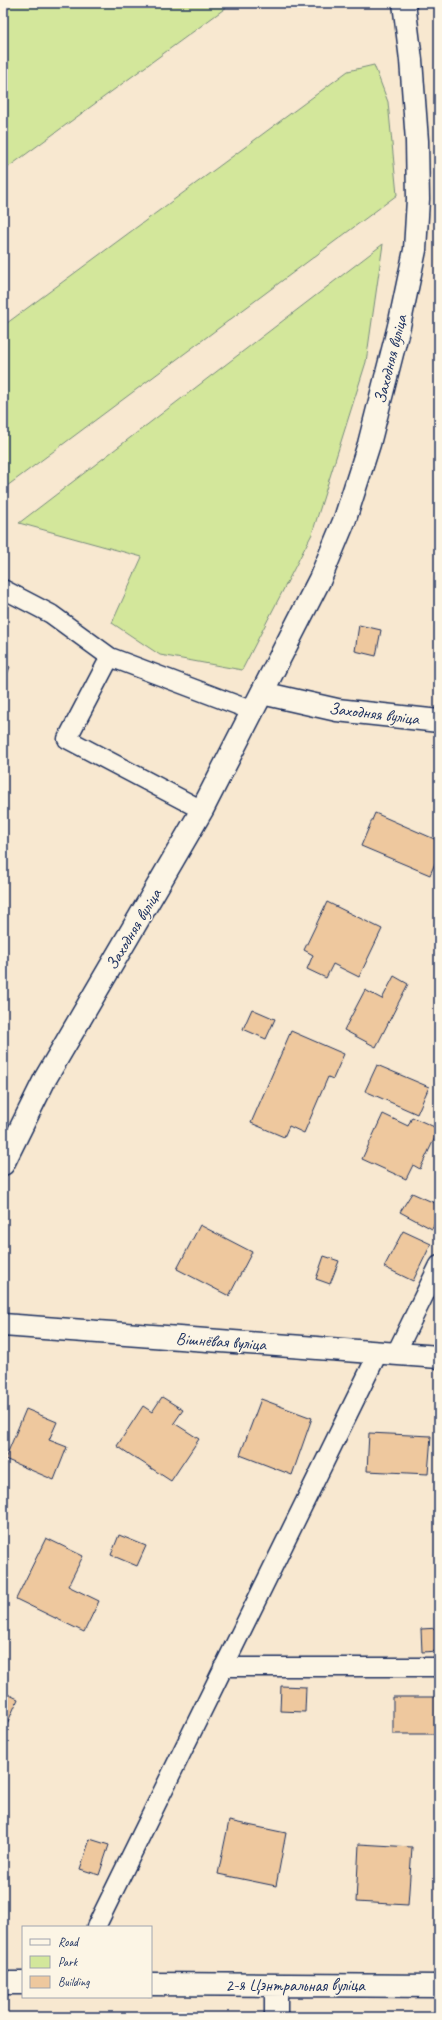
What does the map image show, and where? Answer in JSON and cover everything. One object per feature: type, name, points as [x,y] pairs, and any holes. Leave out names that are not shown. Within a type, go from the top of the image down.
[{"type":"street","name":"Заходняя вуліца","points":[[3,1164],[45,1079],[202,810],[320,578],[345,519],[369,444],[399,326],[415,250],[418,199],[417,141],[411,60],[404,3]]},
{"type":"street","name":"Заходняя вуліца","points":[[258,702],[439,721]]},
{"type":"street","name":"Вішнёвая вуліца","points":[[3,1325],[439,1357]]},
{"type":"street","points":[[3,1983],[22,1983]]},
{"type":"street","name":"2-я Цэнтральная вуліца","points":[[152,1984],[439,1986]]},
{"type":"street","points":[[276,1985],[276,2017]]},
{"type":"lane","points":[[3,589],[51,614],[110,656],[258,702]]},
{"type":"lane","points":[[110,656],[67,739],[202,810]]},
{"type":"lane","points":[[96,1926],[223,1667],[386,1354],[439,1265]]},
{"type":"lane","points":[[223,1667],[439,1667]]},
{"type":"green space","points":[[3,3],[231,3],[231,4],[3,171]]},
{"type":"green space","points":[[374,65],[388,102],[397,195],[3,489],[3,326],[348,71]]},
{"type":"green space","points":[[383,244],[366,362],[312,534],[242,670],[160,655],[112,623],[142,557],[19,523]]},
{"type":"building","points":[[359,625],[381,630],[376,656],[355,651]]},
{"type":"building","points":[[439,630],[439,660],[435,660]]},
{"type":"building","points":[[3,664],[10,667],[3,684]]},
{"type":"building","points":[[375,813],[439,841],[439,854],[430,875],[361,846]]},
{"type":"building","points":[[327,902],[382,929],[359,977],[333,964],[326,978],[307,969],[313,955],[304,950]]},
{"type":"building","points":[[394,976],[408,984],[376,1047],[344,1030],[365,990],[382,999]]},
{"type":"building","points":[[252,1009],[275,1019],[266,1039],[243,1029]]},
{"type":"building","points":[[291,1031],[344,1054],[333,1079],[328,1077],[304,1133],[289,1126],[284,1137],[251,1123]]},
{"type":"building","points":[[377,1065],[429,1087],[417,1114],[365,1091]]},
{"type":"building","points":[[383,1114],[408,1126],[412,1117],[439,1129],[420,1169],[413,1165],[406,1179],[362,1159]]},
{"type":"building","points":[[412,1193],[439,1205],[439,1215],[432,1229],[400,1212]]},
{"type":"building","points":[[200,1225],[252,1252],[229,1296],[177,1269]]},
{"type":"building","points":[[403,1231],[431,1244],[413,1281],[384,1267]]},
{"type":"building","points":[[324,1256],[339,1261],[330,1284],[316,1279]]},
{"type":"building","points":[[162,1397],[183,1410],[174,1423],[199,1439],[171,1481],[117,1446],[143,1406],[152,1412]]},
{"type":"building","points":[[261,1399],[312,1418],[292,1475],[240,1455]]},
{"type":"building","points":[[26,1409],[57,1422],[49,1440],[67,1447],[54,1480],[5,1459]]},
{"type":"building","points":[[369,1433],[431,1436],[428,1474],[367,1471]]},
{"type":"building","points":[[119,1535],[146,1546],[137,1566],[111,1555]]},
{"type":"building","points":[[46,1538],[83,1556],[68,1586],[99,1601],[84,1632],[16,1599]]},
{"type":"building","points":[[439,1628],[439,1651],[422,1652],[421,1629]]},
{"type":"building","points":[[281,1686],[306,1687],[305,1712],[280,1711]]},
{"type":"building","points":[[3,1692],[18,1699],[3,1733]]},
{"type":"building","points":[[393,1697],[439,1697],[439,1734],[393,1734]]},
{"type":"building","points":[[229,1821],[286,1833],[276,1886],[218,1874]]},
{"type":"building","points":[[90,1839],[109,1845],[99,1875],[80,1869]]},
{"type":"building","points":[[359,1844],[412,1847],[408,1905],[356,1902]]}]
